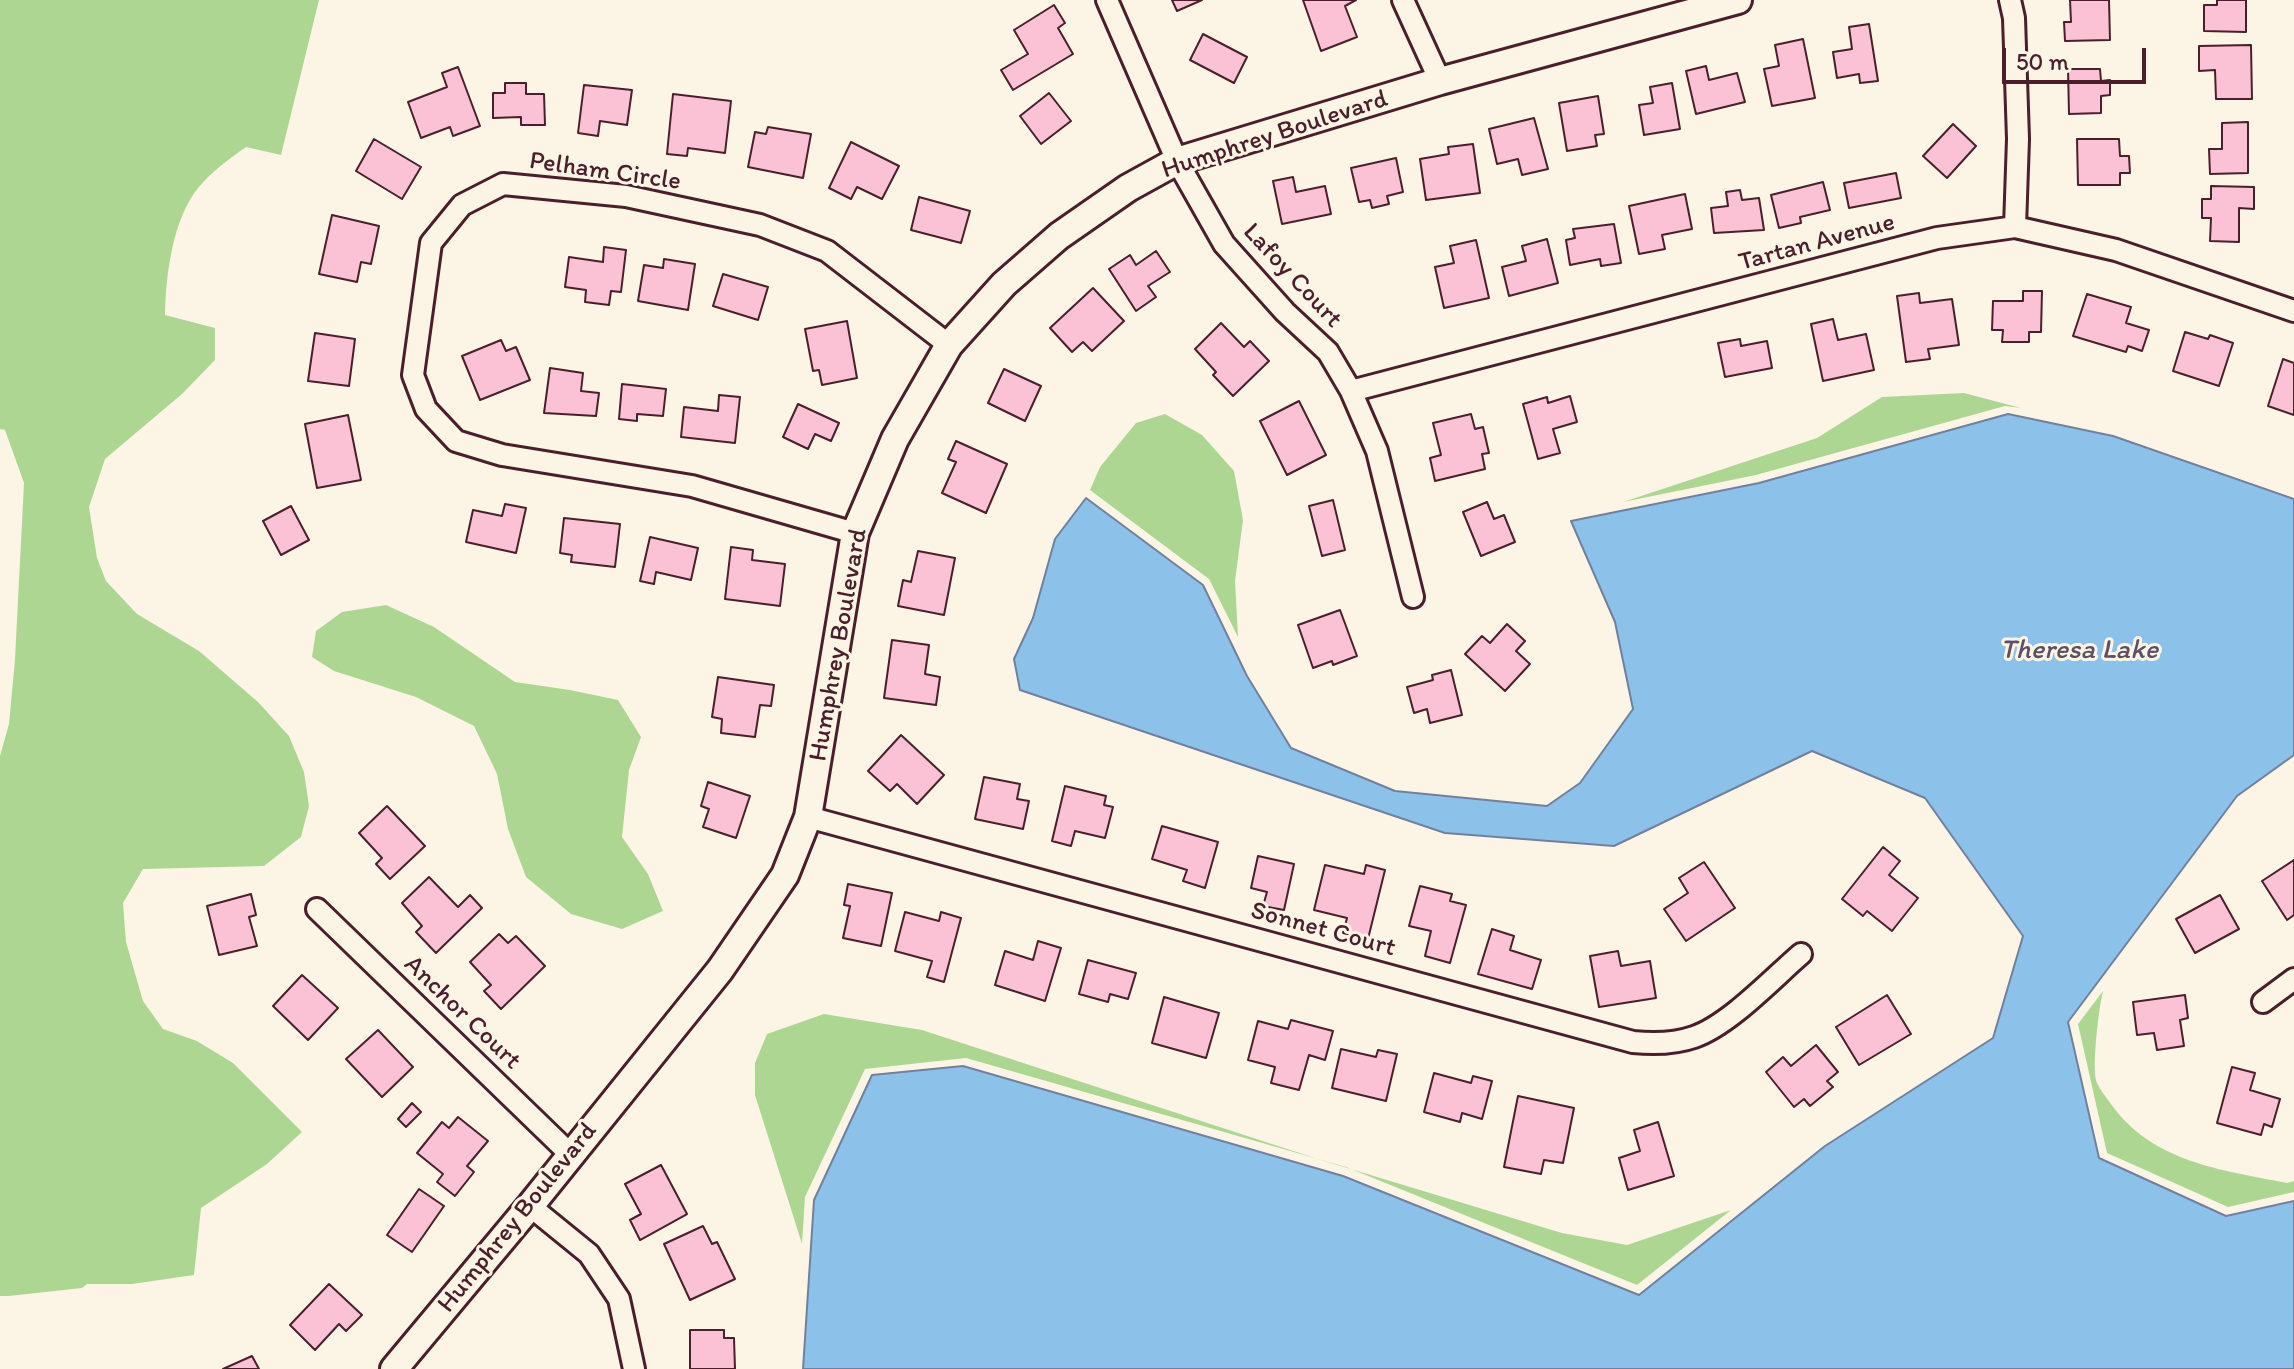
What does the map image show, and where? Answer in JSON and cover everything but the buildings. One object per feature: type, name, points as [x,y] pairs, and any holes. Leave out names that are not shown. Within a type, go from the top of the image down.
[{"type":"street","name":"Lafoy Court","points":[[1107,0],[1177,161],[1224,244],[1285,312],[1328,352],[1351,391],[1377,451],[1413,597]]},
{"type":"street","points":[[1403,0],[1440,81]]},
{"type":"street","name":"Humphrey Boulevard","points":[[394,1369],[720,970],[785,875],[808,817],[855,533],[895,439],[949,345],[1004,284],[1059,236],[1128,188],[1177,161],[1684,6],[1738,0]]},
{"type":"street","points":[[2010,0],[2014,18],[2018,139],[2015,227]]},
{"type":"street","name":"Pelham Circle","points":[[855,533],[692,486],[502,455],[456,441],[426,409],[413,375],[431,243],[462,205],[503,184],[626,196],[760,225],[827,251],[949,345]]},
{"type":"street","name":"Tartan Avenue","points":[[1351,391],[1937,238],[2015,227],[2116,250],[2294,311]]},
{"type":"street","name":"Sonnet Court","points":[[808,817],[1633,1042],[1659,1044],[1693,1038],[1718,1025],[1801,954]]},
{"type":"street","name":"Anchor Court","points":[[317,909],[571,1155]]},
{"type":"street","points":[[2263,1002],[2294,979]]},
{"type":"street","points":[[530,1206],[589,1254],[619,1299],[634,1369]]},
{"type":"green space","points":[[0,0],[319,0],[281,155],[246,147],[233,156],[198,188],[176,232],[169,266],[165,315],[215,328],[215,360],[182,394],[105,459],[89,507],[97,558],[106,581],[137,614],[199,651],[258,702],[289,736],[304,772],[309,806],[301,837],[264,866],[143,869],[123,903],[126,942],[143,1001],[163,1029],[197,1041],[233,1063],[302,1132],[267,1164],[201,1208],[194,1275],[132,1284],[87,1284],[82,1288],[9,1296],[0,1296],[0,756],[9,724],[15,659],[24,483],[5,430],[0,429]]},
{"type":"green space","points":[[1964,393],[2021,408],[2005,406],[1756,475],[1623,502],[1817,438],[1882,397]]},
{"type":"green space","points":[[1165,414],[1202,435],[1234,471],[1243,520],[1235,581],[1238,637],[1209,579],[1090,490],[1100,467],[1136,423]]},
{"type":"green space","points":[[386,605],[434,627],[515,682],[618,700],[641,737],[629,770],[622,837],[648,874],[663,911],[622,929],[571,914],[526,877],[508,829],[497,774],[474,726],[416,697],[334,671],[312,657],[316,631],[342,612]]},
{"type":"green space","points":[[2103,991],[2096,1038],[2095,1076],[2101,1091],[2128,1124],[2167,1151],[2213,1168],[2287,1183],[2294,1181],[2294,1192],[2228,1207],[2107,1153],[2078,1024]]},
{"type":"green space","points":[[824,1014],[922,1030],[1317,1159],[966,1058],[865,1069],[805,1197],[802,1244],[755,1095],[755,1063],[767,1034]]},
{"type":"green space","points":[[1352,1169],[1562,1233],[1627,1245],[1731,1210],[1637,1285]]},
{"type":"water","name":"Theresa Lake","points":[[2008,414],[2113,436],[2294,499],[2294,755],[2237,796],[2068,1022],[2099,1158],[2226,1216],[2294,1201],[2294,1369],[803,1369],[814,1200],[872,1075],[963,1066],[1343,1176],[1639,1295],[1825,1146],[1993,1038],[2023,936],[1925,798],[1812,751],[1614,846],[1445,833],[1020,690],[1014,659],[1033,618],[1055,539],[1086,498],[1203,585],[1247,676],[1291,748],[1395,791],[1547,806],[1580,783],[1633,709],[1615,622],[1571,521],[1759,483]]}]
